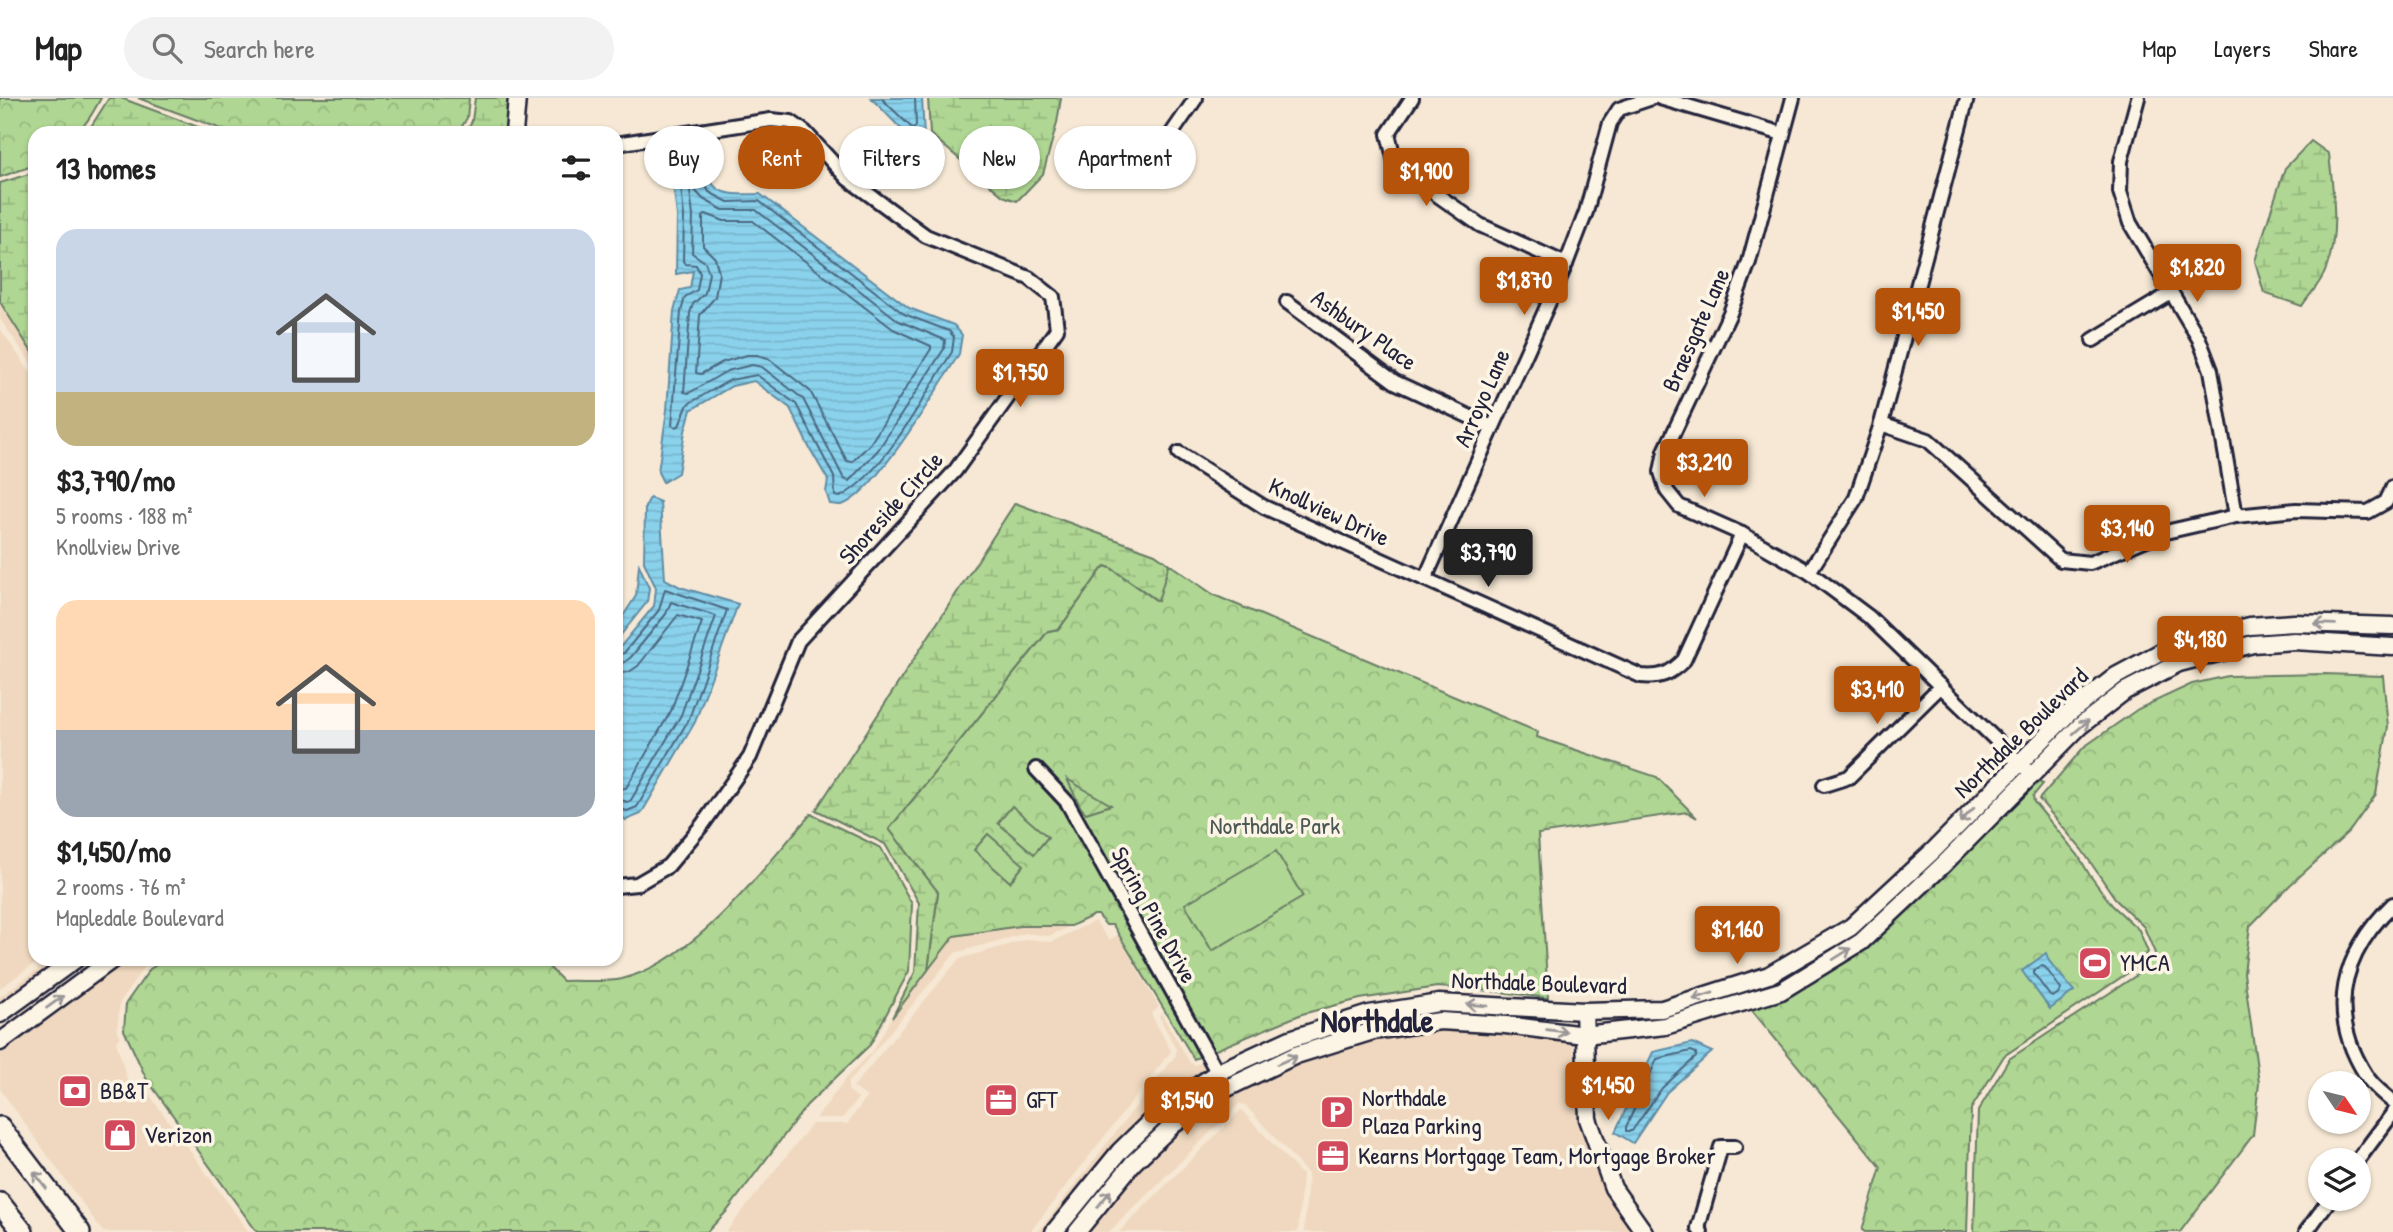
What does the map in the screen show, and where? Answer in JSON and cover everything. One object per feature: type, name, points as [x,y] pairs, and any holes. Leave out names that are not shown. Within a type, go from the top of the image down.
[{"type":"main road","points":[[0,1128],[80,1232]]},
{"type":"main road","points":[[0,1203],[23,1232]]},
{"type":"street","points":[[515,126],[517,98]]},
{"type":"street","points":[[1177,126],[1196,98]]},
{"type":"street","points":[[1412,98],[1388,134],[1396,166],[1480,225],[1566,264]]},
{"type":"street","name":"Arroyo Lane","points":[[1425,579],[1566,264],[1586,212],[1610,123],[1619,109],[1652,98]]},
{"type":"street","points":[[1660,98],[1783,134]]},
{"type":"street","name":"Braesgate Lane","points":[[1793,98],[1749,262],[1730,313],[1665,451],[1661,472],[1667,491],[1679,506],[1742,534],[1809,572],[1869,617],[2032,774]]},
{"type":"street","points":[[1809,572],[1856,498],[1881,424],[1967,98]]},
{"type":"street","points":[[2138,98],[2121,161],[2120,192],[2130,223],[2199,339],[2211,370],[2236,516]]},
{"type":"street","name":"Shoreside Circle","points":[[623,143],[771,120],[791,122],[805,132],[848,179],[926,236],[1029,278],[1037,284],[1053,297],[1057,328],[955,471],[798,641],[750,757],[703,824],[668,866],[638,884],[623,885]]},
{"type":"street","points":[[2093,340],[2171,293]]},
{"type":"street","name":"Ashbury Place","points":[[1287,302],[1395,382],[1492,427]]},
{"type":"street","points":[[1881,424],[1928,440],[2061,560],[2090,562],[2161,533],[2236,516],[2296,510],[2368,512],[2386,502],[2393,487]]},
{"type":"street","name":"Knollview Drive","points":[[1179,453],[1264,507],[1641,676],[1657,678],[1672,672],[1684,660],[1742,534]]},
{"type":"street","name":"Northdale Boulevard","points":[[1054,1232],[1120,1150],[1161,1111],[1218,1072],[1290,1039],[1369,1014],[1440,1003],[1584,1010],[1662,1009],[1769,975],[1851,927],[1933,851],[2069,713],[2116,676],[2172,646],[2250,626],[2294,623],[2393,626]]},
{"type":"street","name":"Northdale Boulevard","points":[[1077,1232],[1139,1156],[1172,1125],[1225,1089],[1296,1055],[1373,1031],[1440,1021],[1506,1025],[1584,1035],[1665,1026],[1782,991],[1861,942],[1945,863],[2080,726],[2125,691],[2179,663],[2253,644],[2294,640],[2393,647]]},
{"type":"street","points":[[1824,785],[1849,777],[1941,686]]},
{"type":"street","name":"Spring Pine Drive","points":[[1036,769],[1067,802],[1225,1089]]},
{"type":"street","points":[[2393,904],[2371,925],[2351,959],[2343,1000],[2348,1041],[2367,1078],[2393,1102]]},
{"type":"street","points":[[0,1014],[66,966]]},
{"type":"street","points":[[0,1042],[103,966]]},
{"type":"street","points":[[1769,975],[1782,991]]},
{"type":"street","points":[[1584,1010],[1588,1119],[1614,1188],[1644,1232]]},
{"type":"street","points":[[2367,1148],[2393,1113]]},
{"type":"street","points":[[1701,1232],[1698,1228],[1721,1147],[1735,1147]]},
{"type":"street","points":[[2306,1232],[2321,1211]]},
{"type":"shaded area","points":[[0,302],[28,346],[28,359],[0,319]]},
{"type":"shaded area","points":[[0,329],[28,369],[28,966],[31,966],[0,988]]},
{"type":"shaded area","points":[[1095,921],[1109,940],[1118,935],[1159,1007],[1151,1014],[1171,1051],[1030,1232],[726,1232],[812,1124],[847,1124],[867,1097],[853,1087],[959,959],[1029,939],[1051,942]]},
{"type":"shaded area","points":[[1020,926],[1071,926],[1049,936],[1026,933],[955,953],[848,1083],[848,1090],[858,1098],[843,1118],[816,1118],[848,1076],[874,1050],[891,1018],[954,936]]},
{"type":"shaded area","points":[[42,966],[53,966],[0,1005],[0,997]]},
{"type":"shaded area","points":[[117,966],[145,966],[120,1002],[117,1029],[120,1037],[116,1041],[128,1083],[143,1086],[249,1232],[103,1232],[0,1089],[0,1052]]},
{"type":"shaded area","points":[[1161,1013],[1190,1063],[1195,1065],[1205,1062],[1209,1069],[1156,1105],[1113,1146],[1044,1232],[1038,1232],[1176,1055],[1176,1049],[1159,1016]]},
{"type":"shaded area","points":[[1438,1029],[1506,1032],[1572,1041],[1580,1119],[1607,1192],[1635,1232],[1304,1232],[1308,1174],[1246,1106],[1240,1103],[1109,1232],[1087,1232],[1139,1168],[1178,1131],[1229,1095],[1299,1062],[1376,1039]]},
{"type":"shaded area","points":[[1241,1110],[1302,1175],[1298,1232],[1119,1232]]},
{"type":"green space","points":[[0,98],[101,98],[83,126],[28,126],[28,167],[0,177]]},
{"type":"green space","points":[[109,98],[121,98],[195,126],[91,126]]},
{"type":"green space","points":[[138,98],[469,98],[467,118],[462,126],[213,126]]},
{"type":"green space","points":[[475,98],[509,98],[507,126],[470,126]]},
{"type":"green space","points":[[928,98],[1061,98],[1057,123],[1040,177],[1040,126],[959,126],[959,159],[945,147],[945,126],[930,126]]},
{"type":"green space","points":[[2311,141],[2329,154],[2334,227],[2324,274],[2302,306],[2264,293],[2255,261],[2285,168]]},
{"type":"green space","points":[[28,174],[28,346],[0,302],[0,183]]},
{"type":"green space","points":[[995,189],[1029,189],[1017,201],[1003,196]]},
{"type":"green space","points":[[1015,503],[1155,554],[1169,564],[1158,601],[1105,566],[1059,629],[1048,631],[889,829],[938,892],[928,970],[892,1018],[915,972],[919,903],[885,844],[816,810]]},
{"type":"green space","name":"Northdale Park","points":[[1169,564],[1214,595],[1538,732],[1537,737],[1657,777],[1697,818],[1687,812],[1538,834],[1548,998],[1437,987],[1360,999],[1302,1014],[1194,1059],[1113,925],[1106,925],[1098,915],[1071,926],[1020,926],[954,936],[928,970],[938,892],[889,829],[1048,631],[1059,629],[1105,566],[1157,601]]},
{"type":"green space","points":[[2228,676],[2383,676],[2388,727],[2376,794],[2349,832],[2290,885],[2250,926],[2244,973],[2259,1083],[2253,1135],[2180,1232],[1974,1232],[1978,1111],[2009,1059],[2140,973],[2155,953],[2144,927],[2117,901],[2082,850],[2039,799],[2084,747],[2138,709],[2192,684]]},
{"type":"green space","points":[[1067,779],[1111,805],[1086,813]]},
{"type":"green space","points":[[2036,781],[2043,784],[2033,796],[2034,802],[2078,855],[2112,905],[2139,930],[2148,952],[2135,968],[2004,1056],[1971,1109],[1967,1232],[1865,1232],[1862,1230],[1881,1167],[1750,1008],[1781,1001],[1867,947],[1951,869]]},
{"type":"green space","points":[[1012,806],[1048,837],[1034,854],[998,823]]},
{"type":"green space","points":[[811,814],[881,848],[912,904],[909,971],[870,1045],[807,1105],[727,1211],[707,1232],[257,1232],[146,1078],[124,1030],[126,1003],[155,966],[548,966],[563,981],[622,979],[650,969],[676,953],[702,933],[749,885]]},
{"type":"green space","points":[[988,834],[1024,865],[1010,882],[974,850]]},
{"type":"green space","points":[[1276,851],[1303,897],[1212,951],[1185,904]]},
{"type":"water","points":[[871,98],[922,98],[923,126],[898,126]]},
{"type":"water","points":[[674,189],[718,189],[732,194],[760,194],[909,308],[954,325],[962,335],[959,354],[921,413],[887,462],[854,498],[841,505],[830,504],[826,492],[828,480],[790,408],[754,381],[732,386],[691,410],[678,473],[663,482],[658,472],[667,410],[674,311],[680,290],[690,288],[693,271],[676,274],[677,216]]},
{"type":"water","points":[[650,498],[660,502],[665,579],[680,587],[738,604],[695,722],[641,814],[626,820],[623,818],[623,644],[654,606],[656,588],[644,562],[645,507]]},
{"type":"water","points":[[639,565],[649,588],[647,602],[623,632],[623,616],[636,596]]},
{"type":"water","points":[[2046,953],[2049,961],[2074,991],[2050,1009],[2022,971]]},
{"type":"water","points":[[1692,1043],[1712,1052],[1667,1092],[1633,1143],[1615,1132],[1653,1052]]},
{"type":"place","name":"YMCA","points":[[2095,963]]},
{"type":"place","name":"BB&T","points":[[75,1091]]},
{"type":"place","name":"GFT","points":[[1001,1100]]},
{"type":"place","name":"Northdale Plaza Parking","points":[[1337,1112]]},
{"type":"place","name":"Verizon","points":[[120,1135]]},
{"type":"place","name":"Kearns Mortgage Team, Mortgage Broker","points":[[1333,1156]]},
{"type":"district","name":"Northdale","points":[[1377,1021]]}]
